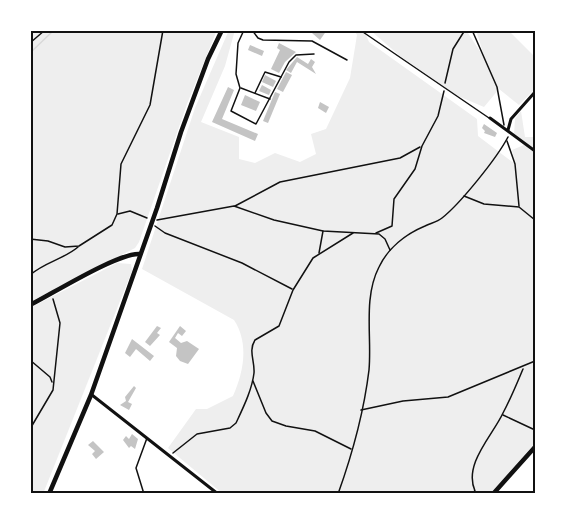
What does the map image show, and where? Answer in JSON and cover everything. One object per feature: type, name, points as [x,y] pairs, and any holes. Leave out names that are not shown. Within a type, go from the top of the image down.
[{"type":"main road","points":[[49,494],[91,395],[199,82],[222,30]]},
{"type":"main road","points":[[30,305],[110,263],[129,255],[140,254]]},
{"type":"main road","points":[[494,494],[535,447]]},
{"type":"street","points":[[508,130],[511,119],[535,93]]},
{"type":"street","points":[[489,118],[535,151]]},
{"type":"street","points":[[91,395],[218,494]]},
{"type":"lane","points":[[244,30],[238,43],[237,53],[236,74],[240,88],[231,111],[256,124],[281,77],[296,56],[314,54]]},
{"type":"lane","points":[[252,30],[258,38],[263,40],[312,41],[347,60]]},
{"type":"lane","points":[[360,30],[489,118]]},
{"type":"lane","points":[[255,93],[265,72],[281,77]]},
{"type":"lane","points":[[240,88],[270,99]]},
{"type":"lane","points":[[144,494],[136,468],[147,437]]},
{"type":"path","points":[[30,43],[45,30]]},
{"type":"path","points":[[30,274],[49,261],[70,254],[112,225],[117,214],[121,164],[150,105],[164,30]]},
{"type":"path","points":[[372,234],[392,226],[394,199],[415,169],[422,147],[438,116],[453,49],[465,30]]},
{"type":"path","points":[[338,494],[352,450],[369,373],[371,292],[379,266],[390,250],[406,236],[440,220],[463,196],[506,140],[508,130],[497,87],[472,30]]},
{"type":"path","points":[[506,140],[515,164],[519,207]]},
{"type":"path","points":[[151,220],[168,220],[234,206],[280,182],[400,158],[422,147]]},
{"type":"path","points":[[463,196],[484,204],[519,207],[535,220]]},
{"type":"path","points":[[234,206],[274,220],[323,231],[379,234],[386,239],[390,250]]},
{"type":"path","points":[[117,214],[130,211],[151,220],[165,233],[242,263],[293,290]]},
{"type":"path","points":[[319,254],[323,231]]},
{"type":"path","points":[[352,450],[315,431],[285,426],[272,421],[266,413],[253,381],[252,345],[260,336],[279,326],[293,290],[319,254],[353,233]]},
{"type":"path","points":[[30,239],[48,241],[65,247],[79,246]]},
{"type":"path","points":[[52,383],[60,324],[52,301],[54,296]]},
{"type":"path","points":[[30,360],[50,377],[53,390],[30,429]]},
{"type":"path","points":[[360,410],[404,401],[448,397],[535,361]]},
{"type":"path","points":[[470,494],[475,491],[471,482],[479,454],[502,415],[524,367]]},
{"type":"path","points":[[170,456],[188,438],[197,434],[230,428],[236,423],[253,381]]},
{"type":"path","points":[[502,415],[535,430]]},
{"type":"shaded area","points":[[30,30],[217,30],[187,104],[135,248],[30,302]]},
{"type":"shaded area","points":[[229,30],[235,30],[225,66],[201,122],[239,137],[239,159],[255,163],[275,153],[300,162],[316,154],[311,134],[326,129],[350,78],[357,35],[354,30],[364,30],[369,42],[477,119],[478,136],[515,164],[512,150],[524,145],[514,135],[515,119],[521,111],[525,137],[535,137],[535,443],[490,494],[223,494],[168,448],[196,409],[207,409],[233,396],[242,367],[242,338],[234,320],[142,269],[195,108]]},
{"type":"shaded area","points":[[370,30],[466,30],[485,59],[476,30],[508,30],[535,57],[533,91],[519,105],[499,89],[484,107],[458,96],[400,56]]},
{"type":"shaded area","points":[[117,263],[131,264],[132,271],[43,494],[30,494],[30,308]]},
{"type":"building","points":[[315,30],[327,30],[320,40],[312,33]]},
{"type":"building","points":[[279,43],[296,52],[285,62],[279,73],[271,69],[280,50],[277,48]]},
{"type":"building","points":[[250,45],[264,51],[262,56],[248,50]]},
{"type":"building","points":[[297,57],[308,64],[311,59],[315,62],[312,67],[316,74],[297,62],[291,73],[286,70]]},
{"type":"building","points":[[286,72],[292,75],[283,92],[277,89]]},
{"type":"building","points":[[265,75],[276,81],[273,87],[262,82]]},
{"type":"building","points":[[262,85],[271,90],[269,95],[259,91]]},
{"type":"building","points":[[228,87],[234,90],[222,119],[258,134],[255,141],[212,122]]},
{"type":"building","points":[[275,92],[280,94],[268,123],[263,121]]},
{"type":"building","points":[[245,95],[260,102],[256,111],[241,105]]},
{"type":"building","points":[[320,102],[329,107],[326,113],[318,108]]},
{"type":"building","points":[[484,124],[497,133],[495,137],[484,133],[482,128]]},
{"type":"building","points":[[157,326],[161,328],[157,333],[160,335],[150,346],[145,342]]},
{"type":"building","points":[[180,326],[186,331],[182,336],[178,333],[175,338],[181,343],[187,341],[199,349],[188,364],[180,361],[176,356],[177,348],[169,342]]},
{"type":"building","points":[[132,339],[154,356],[150,361],[136,349],[130,357],[125,353]]},
{"type":"building","points":[[134,386],[136,388],[128,402],[132,404],[129,410],[120,405],[126,401],[125,397]]},
{"type":"building","points":[[132,434],[138,439],[135,449],[131,446],[129,448],[123,440],[126,436],[129,439]]},
{"type":"building","points":[[93,441],[104,452],[96,459],[92,454],[95,451],[88,445]]},
{"type":"waterway","points":[[30,53],[54,30]]}]
